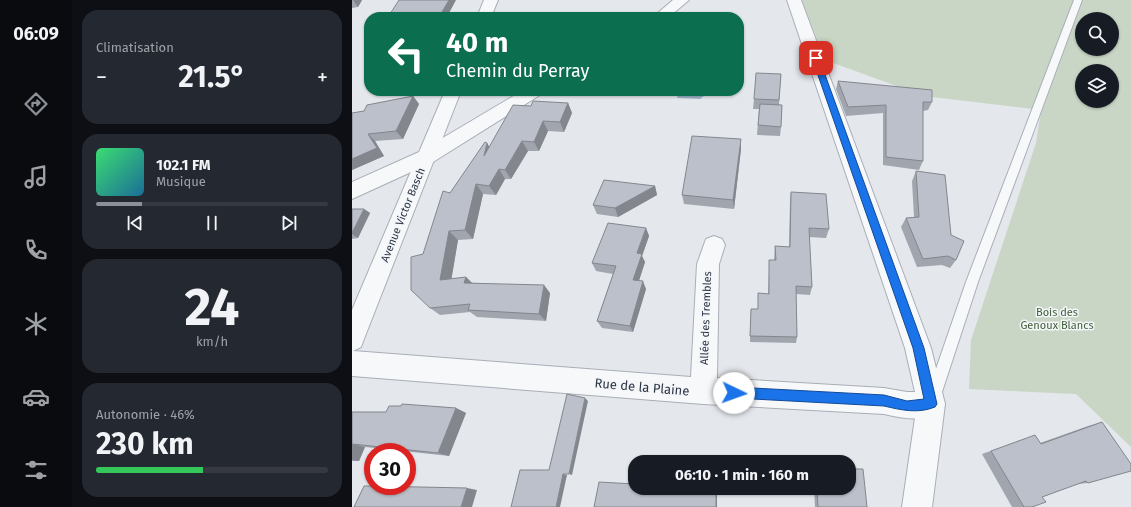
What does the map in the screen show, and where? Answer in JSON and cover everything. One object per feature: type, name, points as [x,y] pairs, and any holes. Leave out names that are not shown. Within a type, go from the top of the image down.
[{"type":"street","points":[[486,12],[491,0]]},
{"type":"street","points":[[666,12],[682,0]]},
{"type":"street","points":[[794,0],[918,348],[931,404],[917,507]]},
{"type":"street","name":"Avenue Victor Basch","points":[[352,338],[451,96]]},
{"type":"street","points":[[352,191],[426,157],[526,96]]},
{"type":"street","name":"Allée des Trembles","points":[[703,392],[708,264],[714,245]]},
{"type":"street","name":"Rue de la Plaine","points":[[352,363],[703,392],[878,400],[907,406],[931,404]]},
{"type":"lane","points":[[931,404],[972,282],[1078,0]]},
{"type":"green space","name":"Bois des Genoux Blancs","points":[[802,0],[1131,0],[1131,447],[1076,394],[969,389],[971,340],[1036,143],[1041,110],[924,96],[825,60]]},
{"type":"water","points":[[678,96],[704,96],[700,99],[677,98]]},
{"type":"building","points":[[399,0],[449,0],[442,12],[391,12]]},
{"type":"building","points":[[756,73],[781,74],[779,100],[754,99]]},
{"type":"building","points":[[838,81],[932,90],[932,102],[923,102],[923,161],[886,157],[886,105],[848,107]]},
{"type":"building","points":[[413,96],[396,131],[368,134],[377,148],[352,159],[352,113],[364,111],[367,105]]},
{"type":"building","points":[[533,101],[568,103],[560,122],[543,121],[534,142],[522,141],[505,170],[499,169],[489,186],[476,184],[465,230],[449,231],[440,280],[466,277],[464,283],[544,285],[539,314],[468,310],[470,304],[430,308],[411,290],[411,257],[423,254],[443,191],[450,193],[485,142],[487,143],[484,156],[513,105],[531,106]]},
{"type":"building","points":[[760,104],[782,105],[781,127],[758,125]]},
{"type":"building","points":[[692,136],[741,139],[733,200],[682,195]]},
{"type":"building","points":[[916,171],[945,175],[951,235],[964,241],[956,260],[948,256],[923,259],[906,218],[919,217]]},
{"type":"building","points":[[604,180],[655,186],[615,208],[593,205]]},
{"type":"building","points":[[791,192],[826,194],[829,229],[809,228],[812,287],[796,286],[797,337],[750,336],[751,309],[758,309],[758,293],[769,294],[769,260],[776,260],[775,246],[790,247]]},
{"type":"building","points":[[352,209],[364,209],[352,233]]},
{"type":"building","points":[[608,223],[646,228],[637,253],[642,254],[633,280],[643,281],[630,326],[597,321],[616,266],[592,263]]},
{"type":"building","points":[[567,394],[585,398],[569,474],[563,474],[556,507],[511,507],[520,470],[549,470]]},
{"type":"building","points":[[402,404],[456,408],[438,453],[416,451],[416,443],[364,443],[364,445],[352,444],[352,412],[386,412],[389,406],[401,406]]},
{"type":"building","points":[[1102,422],[1131,464],[1131,471],[1088,483],[1086,481],[1042,497],[1046,502],[1032,507],[1024,507],[991,451],[1035,435],[1041,444]]},
{"type":"building","points":[[856,469],[863,469],[867,507],[818,507],[817,495],[856,495]]},
{"type":"building","points":[[599,482],[628,484],[628,495],[716,495],[716,507],[594,507]]},
{"type":"building","points":[[364,486],[364,495],[416,495],[416,487],[467,488],[461,507],[354,507]]},
{"type":"route","points":[[734,393],[859,399],[884,401],[907,406],[931,404],[918,348],[816,58]]}]
